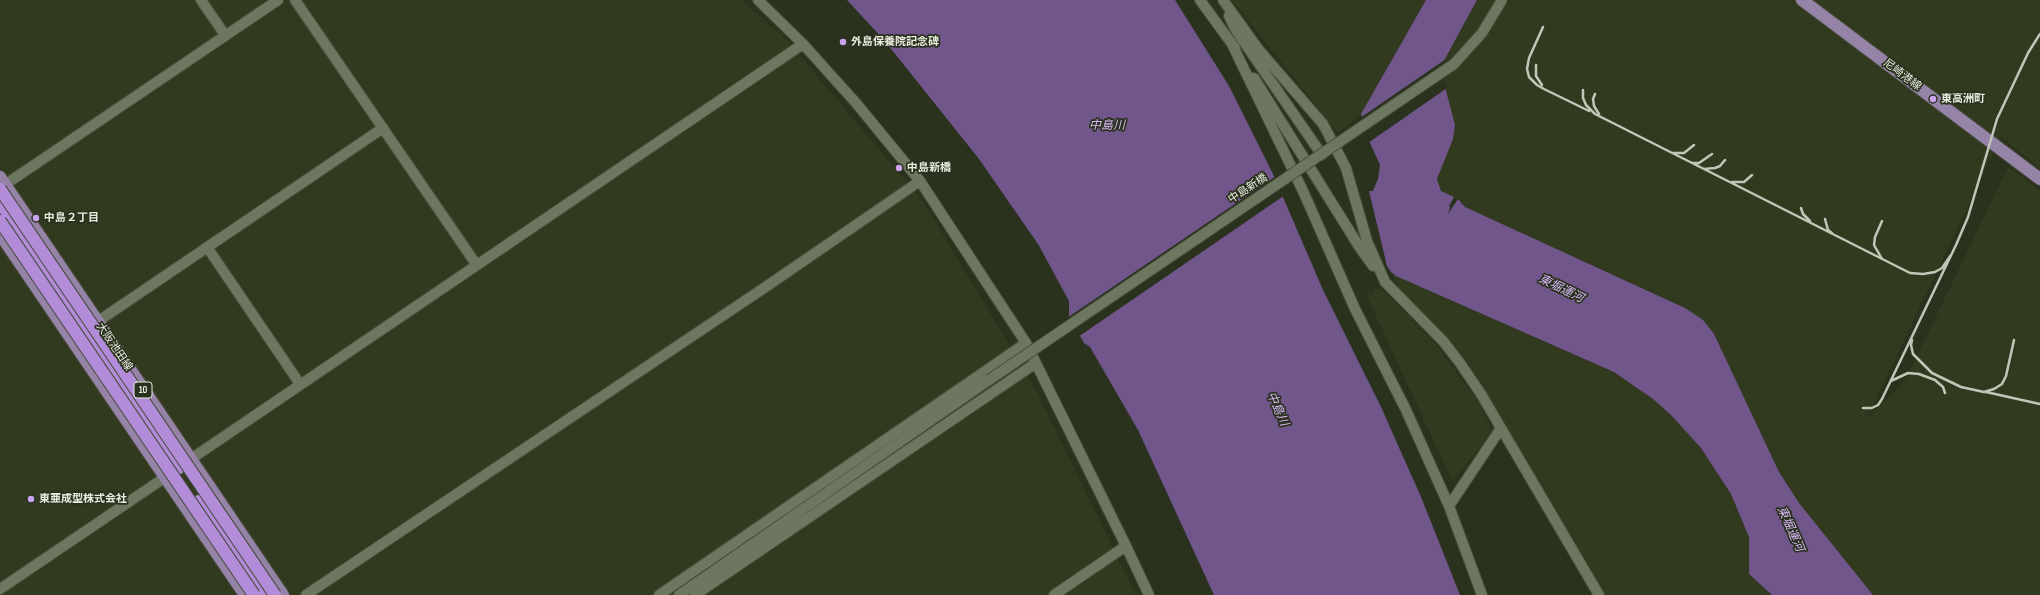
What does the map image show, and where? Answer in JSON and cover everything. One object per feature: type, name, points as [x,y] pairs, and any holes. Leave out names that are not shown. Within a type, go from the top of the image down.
[{"type":"highway","points":[[1,184],[275,595]]},
{"type":"highway","points":[[0,202],[254,595]]},
{"type":"highway","points":[[0,221],[184,477],[263,595]]},
{"type":"highway","points":[[135,410],[178,468]]},
{"type":"main road","name":"尼崎港線","points":[[1802,0],[2040,178]]},
{"type":"main road","name":"大阪池田線","points":[[1,184],[283,595]]},
{"type":"main road","points":[[0,234],[245,595]]},
{"type":"street","points":[[201,0],[225,35]]},
{"type":"street","points":[[1,184],[278,0]]},
{"type":"street","points":[[295,0],[476,264]]},
{"type":"street","points":[[758,0],[802,44],[856,103],[920,181],[1026,343],[1149,595]]},
{"type":"street","points":[[1200,0],[1231,42],[1360,248],[1385,282],[1443,341],[1460,363],[1501,428],[1599,595]]},
{"type":"street","name":"中島新橋","points":[[682,593],[989,380],[1454,64],[1482,33],[1502,0]]},
{"type":"street","points":[[1225,2],[1259,50],[1323,124],[1334,143],[1346,168],[1366,241],[1385,282]]},
{"type":"street","points":[[1225,2],[1237,32],[1322,155]]},
{"type":"street","points":[[1231,42],[1303,191],[1355,309],[1406,410],[1448,506],[1482,595]]},
{"type":"street","points":[[0,589],[476,264],[802,44]]},
{"type":"street","points":[[97,322],[383,128]]},
{"type":"street","points":[[306,595],[774,281],[920,181]]},
{"type":"street","points":[[207,247],[300,384]]},
{"type":"street","points":[[659,595],[1026,343]]},
{"type":"street","points":[[695,595],[1036,363]]},
{"type":"street","points":[[1448,506],[1501,428]]},
{"type":"street","points":[[1054,595],[1126,546]]},
{"type":"shaded area","points":[[0,0],[741,0],[787,40],[924,203],[1036,390],[1136,595],[0,595]]},
{"type":"shaded area","points":[[1232,0],[1426,0],[1361,114],[1338,133]]},
{"type":"shaded area","points":[[1477,0],[2040,0],[2040,168],[2001,137],[1867,418],[1905,381],[2008,167],[2040,190],[2040,595],[1873,595],[1799,503],[1779,472],[1714,334],[1685,308],[1465,207],[1460,200],[1441,191],[1437,179],[1455,129],[1440,68]]},
{"type":"shaded area","points":[[1391,272],[1396,276],[1614,372],[1653,399],[1671,415],[1701,448],[1731,494],[1749,537],[1749,574],[1772,595],[1606,595],[1485,389],[1464,357],[1400,289]]},
{"type":"shaded area","points":[[1375,288],[1385,292],[1435,343],[1479,403],[1491,430],[1490,436],[1452,481],[1366,294],[1373,293]]},
{"type":"water","name":"中島川","points":[[847,0],[1175,0],[1229,86],[1273,174],[1323,290],[1381,407],[1421,497],[1460,595],[1214,595],[1138,430],[1090,347],[1084,343],[1069,317],[1069,301],[1038,244],[979,159],[884,40]]},
{"type":"water","name":"東堀運河","points":[[1426,0],[1477,0],[1440,68],[1455,125],[1453,139],[1437,179],[1441,191],[1454,197],[1449,206],[1448,214],[1458,199],[1465,207],[1685,308],[1703,320],[1714,334],[1779,472],[1799,503],[1873,595],[1772,595],[1749,574],[1749,537],[1731,494],[1701,448],[1671,415],[1653,399],[1614,372],[1396,276],[1391,272],[1387,266],[1369,191],[1373,191],[1378,179],[1380,165],[1370,143],[1361,114]]},
{"type":"pier","points":[[1446,59],[1441,72],[1447,88],[1368,143],[1360,118]]},
{"type":"pier","points":[[1276,176],[1285,195],[1078,337],[1067,318]]},
{"type":"railway","points":[[1543,27],[1529,58],[1527,69],[1529,77],[1537,85],[1544,89],[1589,111]]},
{"type":"railway","points":[[1863,408],[1872,408],[1878,405],[1882,399],[1956,245],[1968,217],[1997,119],[2028,53],[2040,34]]},
{"type":"railway","points":[[1536,65],[1536,76],[1542,85]]},
{"type":"railway","points":[[1583,90],[1583,98],[1586,105],[1595,114],[1910,273],[1923,274],[1935,272],[1942,268],[1951,255]]},
{"type":"railway","points":[[1595,94],[1593,99],[1594,106],[1599,114]]},
{"type":"railway","points":[[1673,153],[1684,153],[1694,145]]},
{"type":"railway","points":[[1692,163],[1699,163],[1712,154]]},
{"type":"railway","points":[[1704,169],[1720,166],[1725,160]]},
{"type":"railway","points":[[1732,182],[1744,182],[1752,175]]},
{"type":"railway","points":[[1801,208],[1803,214],[1810,221]]},
{"type":"railway","points":[[1825,219],[1828,230],[1832,233]]},
{"type":"railway","points":[[1882,221],[1875,237],[1874,245],[1882,259]]},
{"type":"railway","points":[[1912,340],[1911,345],[1913,354],[1932,373],[1961,387],[1984,392],[1994,389],[2002,384],[2006,376],[2014,340]]},
{"type":"railway","points":[[1891,381],[1908,373],[1919,374],[1935,380],[1943,387],[1945,393]]},
{"type":"railway","points":[[1986,392],[2040,404]]},
{"type":"place","name":"外島保養院記念碑","points":[[843,42]]},
{"type":"place","name":"東高洲町","points":[[1933,99]]},
{"type":"place","name":"中島新橋","points":[[899,168]]},
{"type":"place","name":"中島２丁目","points":[[36,218]]},
{"type":"place","name":"東亜成型株式会社","points":[[31,499]]}]
